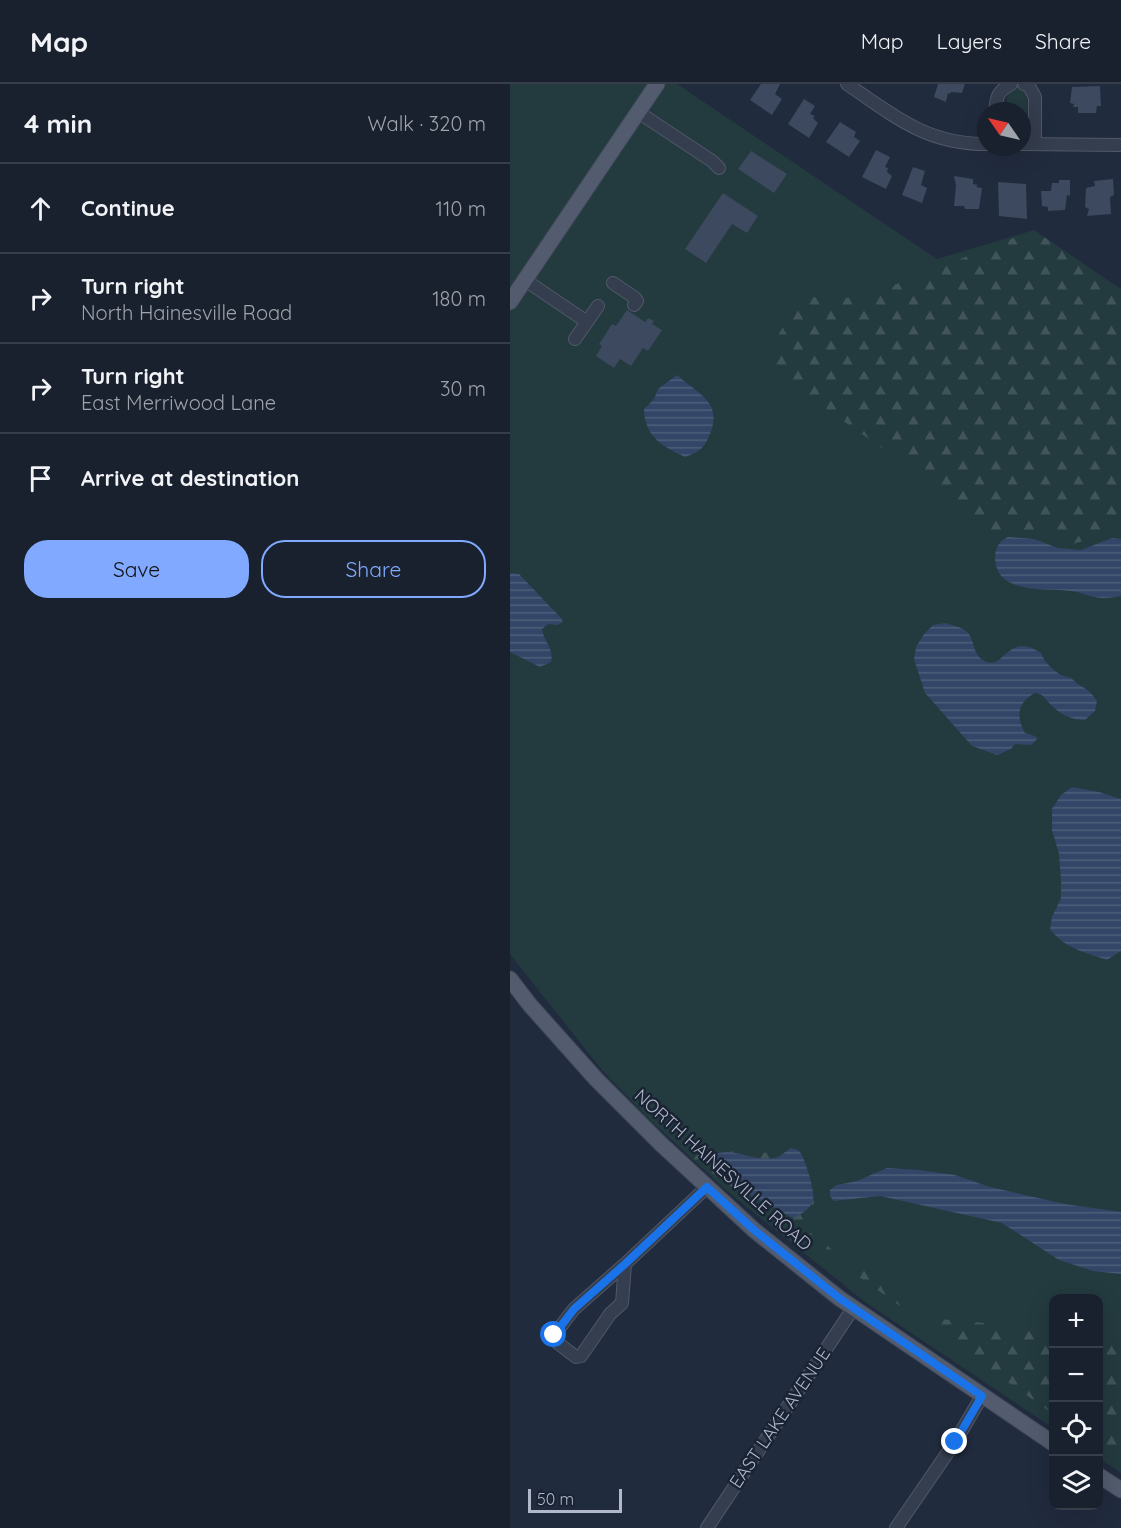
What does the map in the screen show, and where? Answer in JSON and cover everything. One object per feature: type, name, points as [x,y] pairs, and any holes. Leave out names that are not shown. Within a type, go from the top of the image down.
[{"type":"main road","points":[[510,302],[657,84]]},
{"type":"main road","name":"NORTH HAINESVILLE ROAD","points":[[510,979],[530,1005],[596,1078],[661,1144],[754,1230],[839,1298],[1049,1441]]},
{"type":"main road","points":[[1103,1478],[1121,1490]]},
{"type":"street","points":[[847,84],[904,123],[941,138],[977,144]]},
{"type":"street","points":[[996,102],[997,95],[1011,84]]},
{"type":"street","points":[[1024,84],[1029,86],[1035,97],[1031,124]]},
{"type":"street","points":[[638,112],[719,168]]},
{"type":"street","points":[[1031,144],[1121,145]]},
{"type":"street","points":[[525,280],[587,322]]},
{"type":"street","points":[[613,283],[635,298],[634,304]]},
{"type":"street","points":[[575,339],[598,306]]},
{"type":"street","points":[[625,1264],[622,1303],[610,1314],[581,1356],[576,1357],[554,1340],[554,1335],[574,1309],[707,1187]]},
{"type":"street","name":"EAST LAKE AVENUE","points":[[707,1528],[854,1307]]},
{"type":"street","points":[[896,1528],[955,1442],[982,1396]]},
{"type":"green space","points":[[510,84],[677,84],[937,259],[1034,230],[1121,289],[1121,1473],[1103,1461],[1103,1294],[1049,1294],[1049,1425],[865,1302],[727,1191],[650,1120],[601,1069],[510,954]]},
{"type":"green space","points":[[1017,86],[1026,90],[1028,102],[1007,102],[1010,90]]},
{"type":"green space","points":[[1034,230],[1121,290],[1121,534],[1104,535],[1069,545],[1042,533],[984,535],[889,453],[795,387],[764,360],[800,297],[861,298]]},
{"type":"green space","points":[[799,1141],[804,1146],[814,1204],[806,1230],[825,1242],[844,1265],[873,1273],[928,1318],[1049,1329],[1049,1411],[692,1159],[699,1154],[733,1148],[774,1153]]},
{"type":"green space","points":[[1103,1333],[1121,1338],[1121,1462],[1103,1449]]},
{"type":"water","points":[[677,375],[707,400],[713,415],[713,424],[705,444],[697,452],[685,457],[662,445],[656,439],[647,426],[644,409],[654,399],[658,389]]},
{"type":"water","points":[[1008,537],[1034,539],[1058,548],[1081,550],[1112,538],[1121,539],[1121,596],[1099,598],[1075,592],[1036,589],[1013,584],[998,570],[995,558],[998,545]]},
{"type":"water","points":[[510,573],[519,574],[563,622],[557,625],[548,624],[542,629],[552,657],[551,662],[540,667],[510,652]]},
{"type":"water","points":[[945,623],[960,627],[967,632],[978,656],[987,662],[996,662],[1012,649],[1031,647],[1041,653],[1055,671],[1071,678],[1091,693],[1097,701],[1095,711],[1085,720],[1070,718],[1058,711],[1042,695],[1035,693],[1025,701],[1019,716],[1025,733],[1038,738],[1031,745],[1015,744],[1011,749],[997,755],[972,746],[925,693],[914,659],[916,647],[924,634],[933,625]]},
{"type":"water","points":[[1072,787],[1121,799],[1121,951],[1107,960],[1069,945],[1050,929],[1052,917],[1061,898],[1059,854],[1052,830],[1052,809],[1061,795]]},
{"type":"water","points":[[791,1148],[800,1152],[813,1189],[812,1203],[803,1213],[793,1218],[747,1193],[727,1177],[711,1156],[726,1152],[766,1159],[779,1156]]},
{"type":"water","points":[[887,1168],[955,1175],[990,1187],[1065,1204],[1121,1212],[1121,1274],[1093,1271],[1059,1260],[1002,1223],[880,1196],[834,1201],[830,1196],[830,1190],[837,1185],[857,1181]]},
{"type":"building","points":[[761,84],[780,84],[775,94],[782,99],[772,115],[750,100]]},
{"type":"building","points":[[938,84],[965,84],[962,93],[948,93],[946,102],[934,97]]},
{"type":"building","points":[[1100,86],[1101,106],[1097,106],[1096,113],[1078,113],[1078,107],[1073,107],[1074,104],[1070,103],[1072,87]]},
{"type":"building","points":[[804,99],[815,106],[810,114],[815,116],[813,118],[818,123],[809,138],[788,124]]},
{"type":"building","points":[[840,122],[856,132],[854,137],[860,141],[849,157],[826,142]]},
{"type":"building","points":[[876,150],[890,157],[885,167],[892,176],[886,189],[862,177]]},
{"type":"building","points":[[751,151],[787,174],[774,193],[738,169]]},
{"type":"building","points":[[913,167],[925,171],[921,185],[927,188],[922,203],[902,195]]},
{"type":"building","points":[[954,176],[973,179],[973,184],[978,185],[976,187],[982,188],[979,209],[954,206],[956,186]]},
{"type":"building","points":[[1113,179],[1114,195],[1110,197],[1111,214],[1087,216],[1089,209],[1085,207],[1086,188],[1095,186],[1094,181]]},
{"type":"building","points":[[1059,180],[1070,180],[1070,196],[1067,195],[1065,210],[1048,211],[1048,207],[1042,206],[1041,191],[1051,191],[1052,183],[1059,183]]},
{"type":"building","points":[[998,182],[1026,184],[1027,219],[999,216]]},
{"type":"building","points":[[723,193],[758,216],[747,233],[732,224],[706,263],[685,249]]},
{"type":"building","points":[[627,310],[645,322],[648,318],[654,321],[652,324],[662,330],[648,351],[643,348],[631,366],[620,359],[614,368],[596,356],[602,346],[599,344],[612,324],[616,326]]},
{"type":"route","points":[[554,1335],[574,1309],[707,1187],[754,1230],[839,1298],[982,1396],[955,1442]]}]
